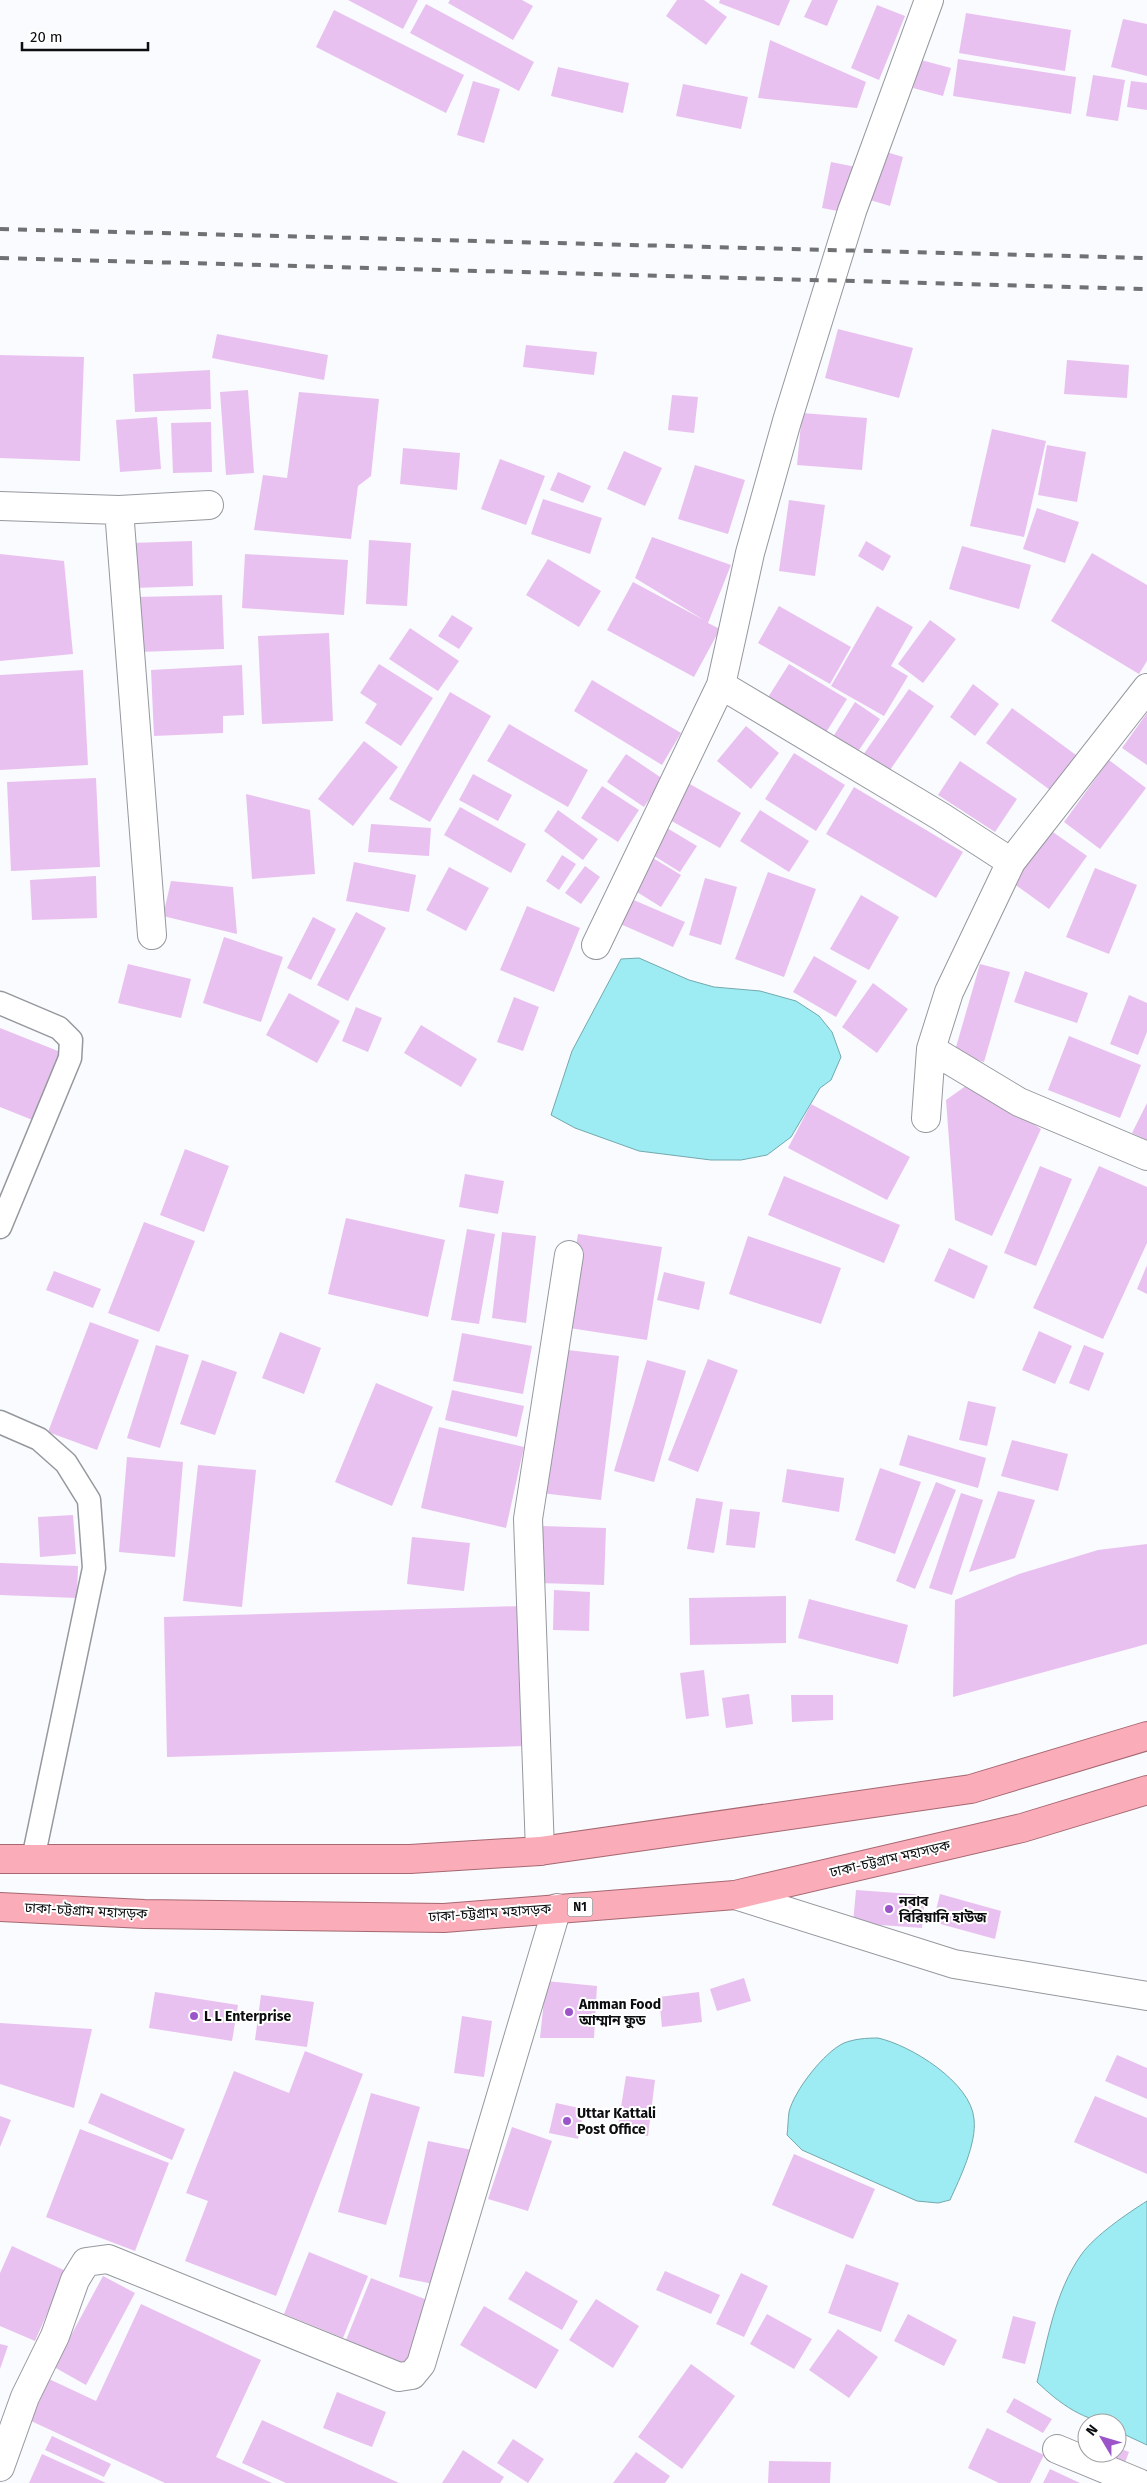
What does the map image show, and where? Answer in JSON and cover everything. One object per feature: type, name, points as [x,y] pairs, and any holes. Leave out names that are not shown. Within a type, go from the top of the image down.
[{"type":"highway","points":[[0,1859],[410,1859],[540,1851],[971,1789],[1147,1736]]},
{"type":"highway","name":"ঢাকা-চট্টগ্রাম মহাসড়ক","points":[[0,1907],[144,1914],[444,1918],[735,1895],[1022,1828],[1147,1790]]},
{"type":"street","points":[[596,944],[721,685],[750,553],[787,421],[919,3]]},
{"type":"street","points":[[0,506],[119,510],[209,506]]},
{"type":"street","points":[[119,510],[152,935]]},
{"type":"street","points":[[721,685],[940,816],[1011,862]]},
{"type":"street","points":[[926,1118],[931,1049],[949,992],[1011,862],[1147,688]]},
{"type":"street","points":[[931,1049],[1019,1102],[1147,1156]]},
{"type":"street","points":[[540,1851],[528,1519],[569,1255]]},
{"type":"street","points":[[735,1895],[954,1964],[1147,1996]]},
{"type":"street","points":[[0,2468],[25,2397],[55,2336],[75,2280],[86,2262],[108,2258],[398,2377],[412,2375],[421,2364],[557,1908]]},
{"type":"street","points":[[1057,2449],[1140,2483]]},
{"type":"lane","points":[[0,1003],[59,1028],[72,1040],[70,1058],[2,1215]]},
{"type":"lane","points":[[0,1422],[39,1439],[66,1463],[89,1500],[94,1568],[33,1859]]},
{"type":"water","points":[[639,958],[689,980],[714,987],[760,991],[796,1001],[819,1016],[832,1032],[841,1057],[831,1080],[820,1088],[791,1137],[767,1155],[741,1160],[711,1160],[639,1151],[575,1128],[551,1115],[572,1051],[621,959]]},
{"type":"water","points":[[878,2038],[906,2048],[937,2067],[951,2079],[970,2105],[974,2119],[973,2139],[967,2160],[950,2200],[938,2203],[917,2201],[802,2150],[787,2135],[789,2112],[792,2103],[803,2083],[819,2063],[844,2043],[860,2039]]},
{"type":"water","points":[[1147,2201],[1147,2445],[1127,2436],[1127,2413],[1078,2413],[1054,2397],[1037,2382],[1053,2316],[1072,2269],[1094,2240],[1121,2218]]},
{"type":"building","points":[[348,0],[418,0],[403,29]]},
{"type":"building","points":[[450,0],[522,0],[533,6],[513,40],[448,3]]},
{"type":"building","points":[[677,0],[704,0],[727,17],[706,45],[666,16]]},
{"type":"building","points":[[720,0],[790,0],[779,26],[719,3]]},
{"type":"building","points":[[812,0],[838,0],[827,26],[804,17]]},
{"type":"building","points":[[426,4],[534,62],[519,91],[410,33]]},
{"type":"building","points":[[877,5],[905,16],[879,80],[851,68]]},
{"type":"building","points":[[334,10],[464,75],[446,113],[316,47]]},
{"type":"building","points":[[966,13],[1071,30],[1065,71],[959,53]]},
{"type":"building","points":[[1123,19],[1147,24],[1147,76],[1111,67]]},
{"type":"building","points":[[770,40],[866,82],[857,108],[758,98]]},
{"type":"building","points":[[958,59],[1076,77],[1071,114],[953,96]]},
{"type":"building","points":[[921,60],[951,68],[943,96],[913,88]]},
{"type":"building","points":[[558,67],[629,83],[623,113],[551,96]]},
{"type":"building","points":[[1093,75],[1125,80],[1118,121],[1086,116]]},
{"type":"building","points":[[473,81],[500,89],[484,143],[457,135]]},
{"type":"building","points":[[1131,81],[1147,83],[1147,110],[1127,107]]},
{"type":"building","points":[[683,84],[748,97],[741,129],[676,116]]},
{"type":"building","points":[[883,151],[903,157],[890,206],[870,200]]},
{"type":"building","points":[[831,162],[856,167],[848,213],[822,208]]},
{"type":"building","points":[[838,329],[913,348],[899,398],[825,378]]},
{"type":"building","points":[[217,334],[328,355],[324,380],[212,358]]},
{"type":"building","points":[[526,345],[597,352],[594,375],[523,367]]},
{"type":"building","points":[[0,355],[84,357],[80,461],[0,458]]},
{"type":"building","points":[[1067,360],[1129,365],[1127,398],[1064,394]]},
{"type":"building","points":[[210,370],[211,409],[135,412],[133,374]]},
{"type":"building","points":[[248,390],[254,473],[226,475],[220,392]]},
{"type":"building","points":[[299,392],[379,399],[371,476],[358,486],[351,539],[254,530],[263,475],[287,478]]},
{"type":"building","points":[[672,395],[698,397],[694,433],[668,430]]},
{"type":"building","points":[[802,413],[867,418],[862,470],[797,465]]},
{"type":"building","points":[[157,417],[161,469],[120,472],[116,420]]},
{"type":"building","points":[[211,422],[212,472],[173,473],[171,423]]},
{"type":"building","points":[[992,429],[1046,441],[1024,537],[970,526]]},
{"type":"building","points":[[1047,445],[1086,452],[1077,502],[1038,495]]},
{"type":"building","points":[[403,448],[460,453],[457,490],[400,484]]},
{"type":"building","points":[[624,451],[662,468],[645,506],[607,489]]},
{"type":"building","points":[[500,459],[545,476],[526,525],[481,509]]},
{"type":"building","points":[[695,465],[745,480],[728,534],[678,519]]},
{"type":"building","points":[[558,472],[591,486],[583,503],[550,490]]},
{"type":"building","points":[[543,499],[602,518],[590,554],[531,534]]},
{"type":"building","points":[[789,500],[825,505],[815,576],[779,571]]},
{"type":"building","points":[[1037,508],[1079,522],[1065,563],[1023,549]]},
{"type":"building","points":[[652,537],[731,565],[708,623],[720,629],[694,677],[607,630],[633,582],[704,620],[635,578]]},
{"type":"building","points":[[369,540],[411,543],[407,606],[366,604]]},
{"type":"building","points":[[192,541],[193,586],[133,588],[131,543]]},
{"type":"building","points":[[866,541],[891,556],[883,571],[858,556]]},
{"type":"building","points":[[962,546],[1031,565],[1019,609],[949,589]]},
{"type":"building","points":[[1092,553],[1147,585],[1147,661],[1139,674],[1051,621]]},
{"type":"building","points":[[0,554],[64,561],[73,654],[0,661]]},
{"type":"building","points":[[245,554],[348,560],[344,615],[242,608]]},
{"type":"building","points":[[548,559],[601,591],[579,627],[526,595]]},
{"type":"building","points":[[222,595],[224,649],[138,652],[136,597]]},
{"type":"building","points":[[779,606],[851,647],[830,684],[758,643]]},
{"type":"building","points":[[877,606],[913,627],[891,666],[908,676],[884,716],[831,686]]},
{"type":"building","points":[[452,615],[473,628],[459,649],[438,636]]},
{"type":"building","points":[[930,620],[956,639],[923,683],[898,664]]},
{"type":"building","points":[[410,628],[459,661],[438,691],[389,659]]},
{"type":"building","points":[[329,633],[333,721],[262,724],[258,636]]},
{"type":"building","points":[[379,664],[433,698],[401,746],[365,723],[377,704],[360,693]]},
{"type":"building","points":[[789,664],[847,699],[825,734],[767,699]]},
{"type":"building","points":[[242,665],[244,715],[223,716],[223,733],[154,736],[151,670]]},
{"type":"building","points":[[83,670],[88,765],[0,770],[0,675]]},
{"type":"building","points":[[592,680],[681,733],[662,765],[574,711]]},
{"type":"building","points":[[973,684],[999,704],[975,736],[950,717]]},
{"type":"building","points":[[909,689],[934,706],[888,773],[863,755]]},
{"type":"building","points":[[450,692],[491,716],[430,822],[389,799]]},
{"type":"building","points":[[855,702],[880,719],[855,756],[831,740]]},
{"type":"building","points":[[1012,708],[1076,755],[1050,790],[986,743]]},
{"type":"building","points":[[1147,713],[1147,765],[1122,748]]},
{"type":"building","points":[[509,724],[588,770],[568,807],[487,761]]},
{"type":"building","points":[[746,726],[779,753],[751,789],[717,761]]},
{"type":"building","points":[[364,741],[398,767],[353,826],[318,799]]},
{"type":"building","points":[[794,753],[845,785],[816,831],[765,799]]},
{"type":"building","points":[[626,754],[663,779],[644,807],[607,782]]},
{"type":"building","points":[[1109,760],[1146,788],[1100,849],[1064,822]]},
{"type":"building","points":[[960,761],[1017,799],[995,832],[938,795]]},
{"type":"building","points":[[473,774],[512,795],[498,821],[459,800]]},
{"type":"building","points":[[96,778],[100,867],[11,871],[7,782]]},
{"type":"building","points":[[688,783],[741,813],[720,848],[668,819]]},
{"type":"building","points":[[602,786],[639,810],[618,842],[581,818]]},
{"type":"building","points":[[854,787],[963,852],[936,898],[826,834]]},
{"type":"building","points":[[246,794],[310,810],[315,874],[252,879]]},
{"type":"building","points":[[460,807],[526,844],[511,873],[444,835]]},
{"type":"building","points":[[558,810],[598,839],[583,860],[544,831]]},
{"type":"building","points":[[760,810],[809,841],[789,872],[740,841]]},
{"type":"building","points":[[371,824],[431,828],[429,856],[368,852]]},
{"type":"building","points":[[667,828],[697,846],[680,872],[651,854]]},
{"type":"building","points":[[1050,830],[1087,856],[1049,909],[1013,883]]},
{"type":"building","points":[[562,855],[576,864],[559,890],[546,881]]},
{"type":"building","points":[[648,855],[681,875],[661,907],[629,887]]},
{"type":"building","points":[[354,862],[416,875],[409,912],[346,901]]},
{"type":"building","points":[[585,866],[600,877],[581,904],[565,893]]},
{"type":"building","points":[[449,867],[489,888],[466,931],[426,910]]},
{"type":"building","points":[[1095,868],[1137,885],[1109,954],[1066,937]]},
{"type":"building","points":[[768,872],[816,889],[784,977],[735,959]]},
{"type":"building","points":[[96,876],[97,918],[32,920],[30,880]]},
{"type":"building","points":[[705,878],[737,887],[721,945],[689,935]]},
{"type":"building","points":[[171,881],[233,887],[237,934],[163,916]]},
{"type":"building","points":[[861,895],[899,917],[869,970],[830,949]]},
{"type":"building","points":[[629,898],[685,922],[673,947],[618,923]]},
{"type":"building","points":[[527,906],[580,928],[554,992],[500,970]]},
{"type":"building","points":[[356,912],[386,928],[348,1001],[317,985]]},
{"type":"building","points":[[313,917],[336,929],[311,980],[287,968]]},
{"type":"building","points":[[224,937],[283,957],[261,1022],[203,1003]]},
{"type":"building","points":[[814,956],[857,981],[836,1017],[793,992]]},
{"type":"building","points":[[128,964],[191,979],[181,1018],[118,1003]]},
{"type":"building","points":[[980,964],[1010,972],[984,1062],[954,1054]]},
{"type":"building","points":[[1025,971],[1088,993],[1077,1023],[1014,1002]]},
{"type":"building","points":[[873,983],[908,1009],[877,1053],[842,1027]]},
{"type":"building","points":[[289,993],[340,1021],[317,1063],[266,1035]]},
{"type":"building","points":[[1129,995],[1147,1003],[1147,1032],[1138,1055],[1110,1044]]},
{"type":"building","points":[[514,997],[539,1007],[523,1051],[497,1042]]},
{"type":"building","points":[[356,1007],[382,1018],[368,1052],[342,1041]]},
{"type":"building","points":[[421,1025],[477,1059],[461,1087],[404,1053]]},
{"type":"building","points":[[0,1028],[63,1053],[35,1121],[0,1107]]},
{"type":"building","points":[[1069,1036],[1141,1065],[1120,1118],[1048,1090]]},
{"type":"building","points":[[970,1083],[1041,1129],[992,1236],[955,1220],[946,1100]]},
{"type":"building","points":[[1147,1103],[1147,1140],[1132,1133]]},
{"type":"building","points":[[811,1104],[910,1157],[887,1200],[788,1148]]},
{"type":"building","points":[[185,1149],[229,1166],[204,1232],[160,1215]]},
{"type":"building","points":[[1040,1166],[1072,1179],[1036,1266],[1004,1253]]},
{"type":"building","points":[[1099,1166],[1147,1187],[1147,1243],[1103,1339],[1033,1308]]},
{"type":"building","points":[[465,1174],[504,1181],[498,1214],[459,1207]]},
{"type":"building","points":[[784,1176],[900,1225],[884,1263],[768,1215]]},
{"type":"building","points":[[346,1218],[445,1240],[428,1317],[328,1294]]},
{"type":"building","points":[[144,1222],[195,1241],[159,1332],[108,1313]]},
{"type":"building","points":[[467,1229],[495,1234],[479,1324],[451,1320]]},
{"type":"building","points":[[502,1232],[536,1236],[526,1323],[492,1318]]},
{"type":"building","points":[[578,1234],[662,1247],[647,1340],[563,1327]]},
{"type":"building","points":[[748,1236],[841,1268],[821,1324],[729,1294]]},
{"type":"building","points":[[949,1248],[988,1266],[974,1299],[934,1281]]},
{"type":"building","points":[[1147,1265],[1147,1294],[1137,1289]]},
{"type":"building","points":[[54,1271],[101,1289],[93,1308],[46,1290]]},
{"type":"building","points":[[664,1272],[705,1282],[699,1310],[657,1300]]},
{"type":"building","points":[[90,1322],[139,1340],[97,1450],[48,1432]]},
{"type":"building","points":[[1039,1331],[1072,1346],[1055,1384],[1022,1370]]},
{"type":"building","points":[[280,1332],[321,1348],[304,1394],[262,1378]]},
{"type":"building","points":[[462,1333],[532,1346],[523,1394],[453,1381]]},
{"type":"building","points":[[156,1345],[189,1355],[160,1448],[127,1438]]},
{"type":"building","points":[[1084,1345],[1104,1353],[1089,1391],[1069,1383]]},
{"type":"building","points":[[559,1349],[619,1356],[601,1500],[541,1493]]},
{"type":"building","points":[[708,1359],[738,1370],[698,1472],[668,1460]]},
{"type":"building","points":[[202,1360],[237,1372],[215,1435],[180,1424]]},
{"type":"building","points":[[647,1360],[686,1371],[654,1482],[614,1471]]},
{"type":"building","points":[[376,1383],[433,1407],[392,1506],[335,1482]]},
{"type":"building","points":[[452,1390],[524,1406],[517,1437],[445,1420]]},
{"type":"building","points":[[968,1401],[996,1407],[987,1446],[959,1440]]},
{"type":"building","points":[[439,1427],[524,1447],[506,1528],[421,1508]]},
{"type":"building","points":[[908,1435],[986,1458],[978,1488],[899,1465]]},
{"type":"building","points":[[1012,1440],[1068,1454],[1058,1491],[1001,1476]]},
{"type":"building","points":[[127,1457],[183,1462],[175,1557],[119,1552]]},
{"type":"building","points":[[198,1465],[256,1470],[242,1607],[183,1601]]},
{"type":"building","points":[[880,1468],[921,1482],[895,1554],[855,1540]]},
{"type":"building","points":[[787,1469],[844,1478],[839,1512],[782,1502]]},
{"type":"building","points":[[936,1482],[956,1490],[915,1589],[896,1581]]},
{"type":"building","points":[[998,1491],[1035,1500],[1015,1558],[969,1572]]},
{"type":"building","points":[[961,1493],[983,1500],[952,1595],[929,1588]]},
{"type":"building","points":[[696,1498],[723,1502],[714,1553],[687,1549]]},
{"type":"building","points":[[730,1509],[760,1512],[755,1548],[726,1545]]},
{"type":"building","points":[[73,1515],[76,1554],[40,1557],[38,1517]]},
{"type":"building","points":[[541,1526],[606,1528],[604,1585],[539,1583]]},
{"type":"building","points":[[412,1537],[470,1543],[464,1591],[407,1584]]},
{"type":"building","points":[[1147,1544],[1147,1644],[953,1697],[955,1600],[1019,1574],[1098,1550]]},
{"type":"building","points":[[0,1563],[78,1566],[77,1598],[0,1595]]},
{"type":"building","points":[[554,1590],[590,1592],[589,1631],[553,1630]]},
{"type":"building","points":[[786,1596],[786,1643],[690,1645],[689,1598]]},
{"type":"building","points":[[809,1599],[908,1625],[898,1664],[798,1638]]},
{"type":"building","points":[[522,1606],[526,1746],[167,1757],[164,1617]]},
{"type":"building","points":[[704,1670],[709,1716],[686,1719],[680,1673]]},
{"type":"building","points":[[749,1694],[753,1724],[726,1728],[722,1698]]},
{"type":"building","points":[[791,1695],[833,1695],[833,1720],[792,1722]]},
{"type":"building","name":"নবাব বিরিয়ানি হাউজ","points":[[856,1890],[925,1895],[922,1928],[853,1923]]},
{"type":"building","points":[[940,1894],[1001,1911],[995,1939],[933,1922]]},
{"type":"building","points":[[744,1978],[751,2001],[717,2011],[710,1989]]},
{"type":"building","name":"Amman Food আম্মান ফুড","points":[[546,1981],[597,1986],[594,2038],[540,2038]]},
{"type":"building","name":"L L Enterprise","points":[[155,1992],[238,2005],[232,2041],[149,2028]]},
{"type":"building","points":[[699,1992],[702,2022],[662,2027],[659,1997]]},
{"type":"building","points":[[261,1995],[314,2002],[307,2047],[255,2040]]},
{"type":"building","points":[[462,2016],[492,2021],[484,2077],[454,2073]]},
{"type":"building","points":[[0,2023],[92,2029],[74,2108],[0,2084]]},
{"type":"building","points":[[305,2051],[363,2074],[276,2296],[185,2261],[208,2201],[186,2193],[234,2071],[289,2093]]},
{"type":"building","points":[[1117,2055],[1147,2068],[1147,2099],[1105,2081]]},
{"type":"building","points":[[626,2076],[655,2080],[648,2136],[617,2132]]},
{"type":"building","points":[[101,2093],[185,2129],[172,2160],[88,2123]]},
{"type":"building","points":[[371,2093],[420,2107],[386,2225],[338,2212]]},
{"type":"building","points":[[1095,2096],[1147,2118],[1147,2174],[1074,2142]]},
{"type":"building","name":"Uttar Kattali Post Office","points":[[556,2103],[584,2109],[578,2139],[549,2133]]},
{"type":"building","points":[[0,2116],[11,2120],[0,2147]]},
{"type":"building","points":[[512,2127],[552,2141],[528,2211],[488,2199]]},
{"type":"building","points":[[80,2129],[169,2163],[135,2251],[46,2217]]},
{"type":"building","points":[[428,2141],[472,2150],[443,2286],[399,2277]]},
{"type":"building","points":[[794,2154],[875,2189],[853,2239],[772,2205]]},
{"type":"building","points":[[12,2246],[66,2271],[35,2341],[0,2326],[0,2273]]},
{"type":"building","points":[[309,2252],[368,2276],[343,2338],[284,2314]]},
{"type":"building","points":[[846,2264],[899,2283],[881,2332],[828,2313]]},
{"type":"building","points":[[526,2271],[578,2301],[562,2330],[508,2299]]},
{"type":"building","points":[[665,2271],[720,2295],[711,2314],[656,2290]]},
{"type":"building","points":[[741,2273],[768,2286],[744,2337],[716,2324]]},
{"type":"building","points":[[103,2276],[135,2293],[86,2385],[54,2367]]},
{"type":"building","points":[[371,2278],[435,2303],[411,2366],[346,2340]]},
{"type":"building","points":[[596,2299],[639,2326],[613,2368],[569,2340]]},
{"type":"building","points":[[141,2304],[261,2360],[216,2457],[272,2483],[165,2483],[31,2421],[49,2379],[96,2401]]},
{"type":"building","points":[[484,2306],[559,2350],[536,2389],[460,2345]]},
{"type":"building","points":[[767,2314],[812,2339],[794,2369],[750,2344]]},
{"type":"building","points":[[908,2314],[957,2340],[944,2366],[894,2341]]},
{"type":"building","points":[[1013,2316],[1036,2322],[1025,2364],[1002,2358]]},
{"type":"building","points":[[838,2329],[878,2357],[849,2398],[809,2370]]},
{"type":"building","points":[[0,2344],[8,2346],[0,2369]]},
{"type":"building","points":[[691,2364],[735,2396],[682,2469],[638,2437]]},
{"type":"building","points":[[337,2392],[386,2412],[372,2447],[323,2428]]},
{"type":"building","points":[[1014,2398],[1052,2419],[1043,2433],[1006,2412]]},
{"type":"building","points":[[262,2420],[399,2483],[286,2483],[242,2463]]},
{"type":"building","points":[[987,2428],[1044,2455],[1030,2483],[999,2483],[968,2468]]},
{"type":"building","points":[[52,2436],[111,2464],[104,2477],[45,2450]]},
{"type":"building","points":[[513,2439],[544,2459],[528,2483],[497,2463]]},
{"type":"building","points":[[463,2450],[504,2477],[500,2483],[442,2483]]},
{"type":"building","points":[[636,2452],[670,2476],[665,2483],[613,2483]]},
{"type":"building","points":[[42,2454],[106,2483],[29,2483]]},
{"type":"building","points":[[769,2461],[831,2462],[830,2483],[768,2483]]},
{"type":"building","points":[[1111,2463],[1125,2463],[1123,2468]]},
{"type":"building","points":[[1050,2469],[1080,2483],[1043,2483]]},
{"type":"railway","points":[[0,229],[1147,258]]},
{"type":"railway","points":[[0,258],[1147,289]]},
{"type":"place","name":"নবাব বিরিয়ানি হাউজ","points":[[889,1909]]},
{"type":"place","name":"Amman Food আম্মান ফুড","points":[[569,2012]]},
{"type":"place","name":"L L Enterprise","points":[[194,2016]]},
{"type":"place","name":"Uttar Kattali Post Office","points":[[567,2121]]}]
